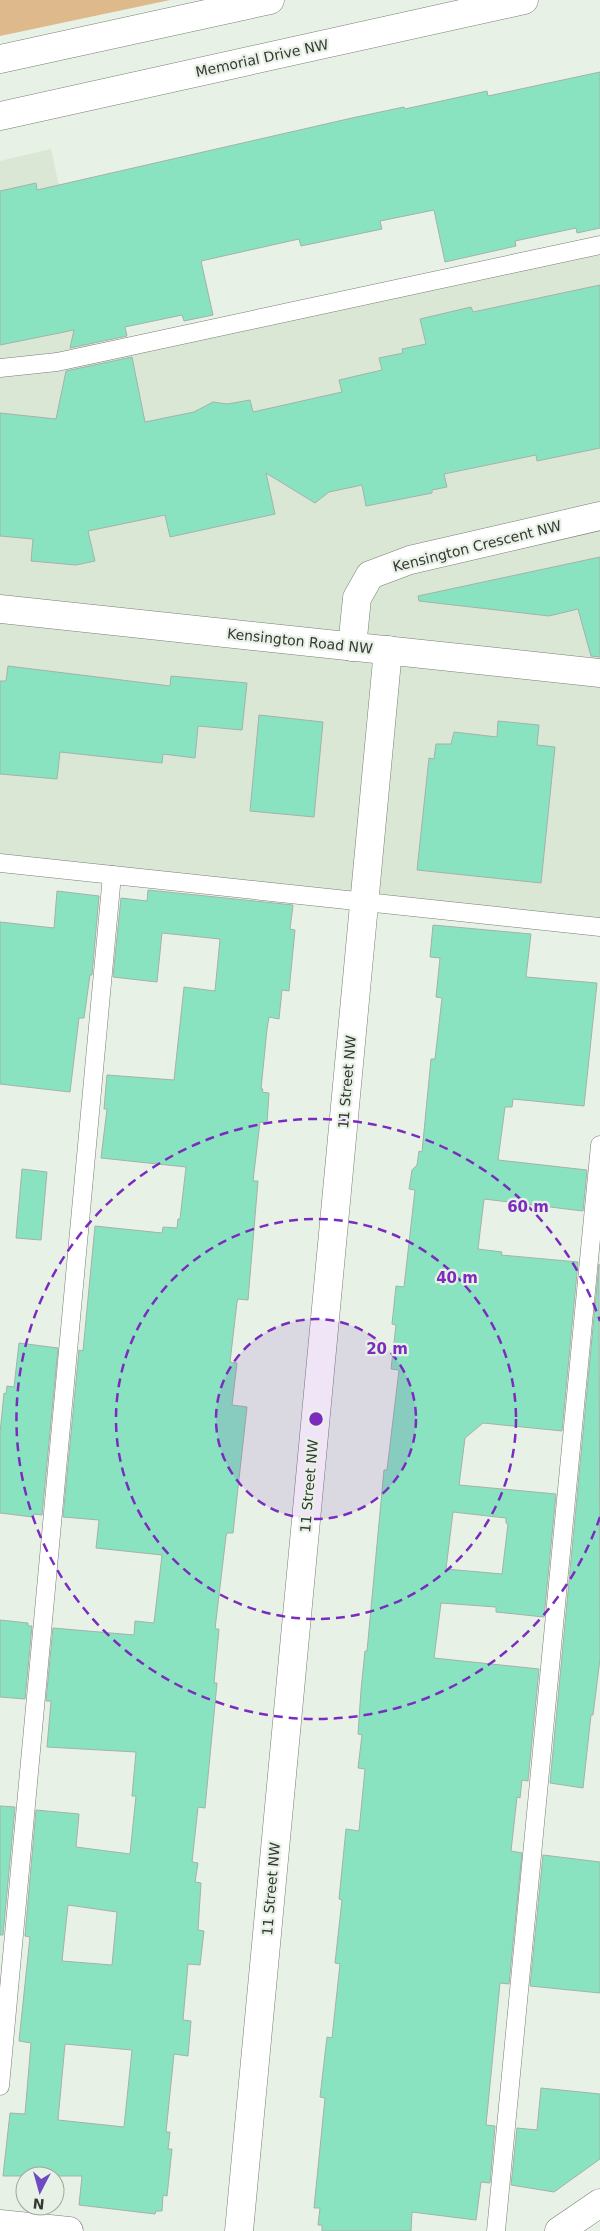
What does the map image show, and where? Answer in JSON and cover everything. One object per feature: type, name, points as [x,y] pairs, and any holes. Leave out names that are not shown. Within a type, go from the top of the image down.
[{"type":"street","points":[[0,59],[270,0]]},
{"type":"street","name":"Memorial Drive NW","points":[[0,116],[524,0]]},
{"type":"street","name":"Kensington Crescent NW","points":[[352,647],[357,598],[370,575],[410,560],[600,516]]},
{"type":"street","name":"Kensington Road NW","points":[[0,609],[600,673]]},
{"type":"street","name":"11 Street NW","points":[[239,2231],[388,650]]},
{"type":"street","points":[[559,2231],[600,2203]]},
{"type":"street","points":[[0,2224],[69,2231]]},
{"type":"lane","points":[[0,368],[56,362],[600,245]]},
{"type":"lane","points":[[0,863],[600,927]]},
{"type":"lane","points":[[0,2086],[112,875]]},
{"type":"lane","points":[[496,2231],[600,1145]]},
{"type":"shaded area","points":[[0,0],[170,0],[0,36]]},
{"type":"shaded area","points":[[51,149],[94,345],[600,248],[600,927],[0,863],[0,161]]},
{"type":"building","points":[[600,72],[600,228],[577,233],[576,228],[515,241],[516,246],[445,262],[434,210],[380,221],[382,229],[301,246],[299,239],[201,261],[213,315],[184,321],[182,315],[125,327],[127,336],[70,348],[74,330],[0,345],[0,191],[36,183],[37,190],[404,107],[405,109],[487,91],[488,96]]},
{"type":"building","points":[[600,285],[600,448],[537,461],[536,455],[444,474],[447,487],[432,490],[432,493],[366,506],[362,485],[329,492],[315,503],[266,473],[275,514],[170,537],[165,515],[88,531],[95,561],[76,565],[31,561],[33,539],[0,536],[0,413],[56,419],[66,371],[132,357],[145,422],[194,412],[213,402],[227,404],[250,400],[253,412],[342,392],[339,380],[382,370],[379,358],[403,353],[402,349],[426,344],[420,319],[471,307],[473,312]]},
{"type":"building","points":[[600,557],[600,657],[591,656],[578,609],[549,616],[419,601],[418,596]]},
{"type":"building","points":[[8,666],[170,686],[171,676],[247,683],[242,730],[198,726],[195,758],[163,754],[162,763],[60,752],[57,779],[0,774],[0,681],[6,681]]},
{"type":"building","points":[[259,715],[323,722],[314,817],[250,811]]},
{"type":"building","points":[[498,721],[539,725],[537,745],[555,747],[541,883],[417,870],[429,758],[434,759],[436,744],[451,744],[454,732],[497,737]]},
{"type":"building","points":[[148,890],[293,905],[290,929],[295,930],[289,991],[282,990],[279,1019],[269,1017],[267,1029],[261,1089],[263,1089],[262,1092],[269,1093],[267,1123],[260,1122],[253,1181],[258,1181],[248,1300],[238,1299],[237,1302],[230,1362],[237,1363],[232,1405],[247,1407],[233,1533],[227,1533],[226,1536],[215,1629],[219,1629],[214,1683],[217,1683],[205,1808],[198,1807],[192,1862],[198,1863],[195,1882],[201,1883],[198,1930],[204,1931],[200,1965],[188,1964],[183,2020],[191,2021],[188,2056],[174,2054],[166,2132],[170,2132],[168,2149],[172,2149],[167,2196],[163,2195],[162,2211],[156,2211],[155,2214],[79,2205],[82,2176],[65,2176],[65,2166],[15,2166],[15,2176],[3,2176],[10,2113],[25,2114],[31,2043],[19,2041],[30,1937],[25,1936],[36,1810],[79,1814],[76,1847],[130,1854],[136,1796],[132,1796],[136,1752],[47,1747],[51,1701],[46,1701],[53,1628],[134,1635],[135,1621],[154,1623],[162,1555],[96,1548],[99,1520],[63,1517],[79,1350],[83,1351],[95,1226],[162,1233],[163,1227],[177,1228],[178,1219],[180,1219],[186,1167],[101,1158],[107,1109],[104,1109],[107,1075],[174,1080],[184,987],[215,991],[220,939],[162,933],[157,982],[113,977],[121,898],[147,901]],"holes":[[[68,1905],[117,1912],[112,1965],[62,1961]],[[65,2044],[132,2050],[124,2127],[58,2120]]]},
{"type":"building","points":[[57,891],[99,896],[92,975],[90,975],[84,1018],[79,1018],[70,1092],[0,1084],[0,922],[54,928]]},
{"type":"building","points":[[433,925],[531,934],[526,977],[597,983],[584,1106],[513,1099],[512,1107],[505,1107],[498,1160],[587,1170],[583,1211],[484,1199],[478,1249],[502,1252],[501,1255],[578,1262],[562,1431],[483,1423],[465,1438],[459,1485],[556,1494],[544,1617],[496,1612],[496,1607],[441,1603],[434,1658],[539,1669],[528,1781],[522,1780],[520,1798],[517,1797],[511,1851],[522,1853],[509,1984],[500,1983],[486,2125],[495,2126],[490,2183],[481,2182],[476,2220],[412,2212],[411,2231],[322,2231],[322,2225],[318,2225],[320,2208],[314,2208],[325,2098],[320,2097],[327,2037],[332,2038],[340,1964],[335,1963],[342,1900],[339,1899],[346,1829],[359,1831],[365,1769],[358,1768],[362,1735],[358,1734],[361,1690],[365,1651],[367,1651],[384,1470],[387,1470],[399,1370],[391,1369],[396,1325],[392,1324],[396,1286],[404,1287],[415,1190],[409,1189],[412,1170],[417,1165],[419,1151],[422,1152],[431,1059],[435,1059],[442,998],[436,997],[440,958],[430,957]],"holes":[[[453,1512],[506,1518],[506,1523],[508,1524],[502,1574],[446,1569]]]},
{"type":"building","points":[[22,1169],[47,1172],[41,1240],[16,1238]]},
{"type":"building","points":[[599,1264],[600,1659],[593,1715],[591,1715],[583,1788],[550,1783]]},
{"type":"building","points":[[19,1343],[58,1348],[42,1515],[34,1514],[33,1517],[0,1513],[0,1433],[4,1393],[6,1394],[7,1386],[14,1387]]},
{"type":"building","points":[[0,1620],[28,1623],[28,1626],[32,1626],[25,1699],[0,1697]]},
{"type":"building","points":[[0,1806],[15,1807],[3,1935],[0,1935]]},
{"type":"building","points":[[543,1855],[600,1862],[600,1993],[530,1986]]},
{"type":"building","points":[[541,2088],[600,2094],[600,2159],[554,2192],[511,2185],[517,2128],[537,2130]]}]
